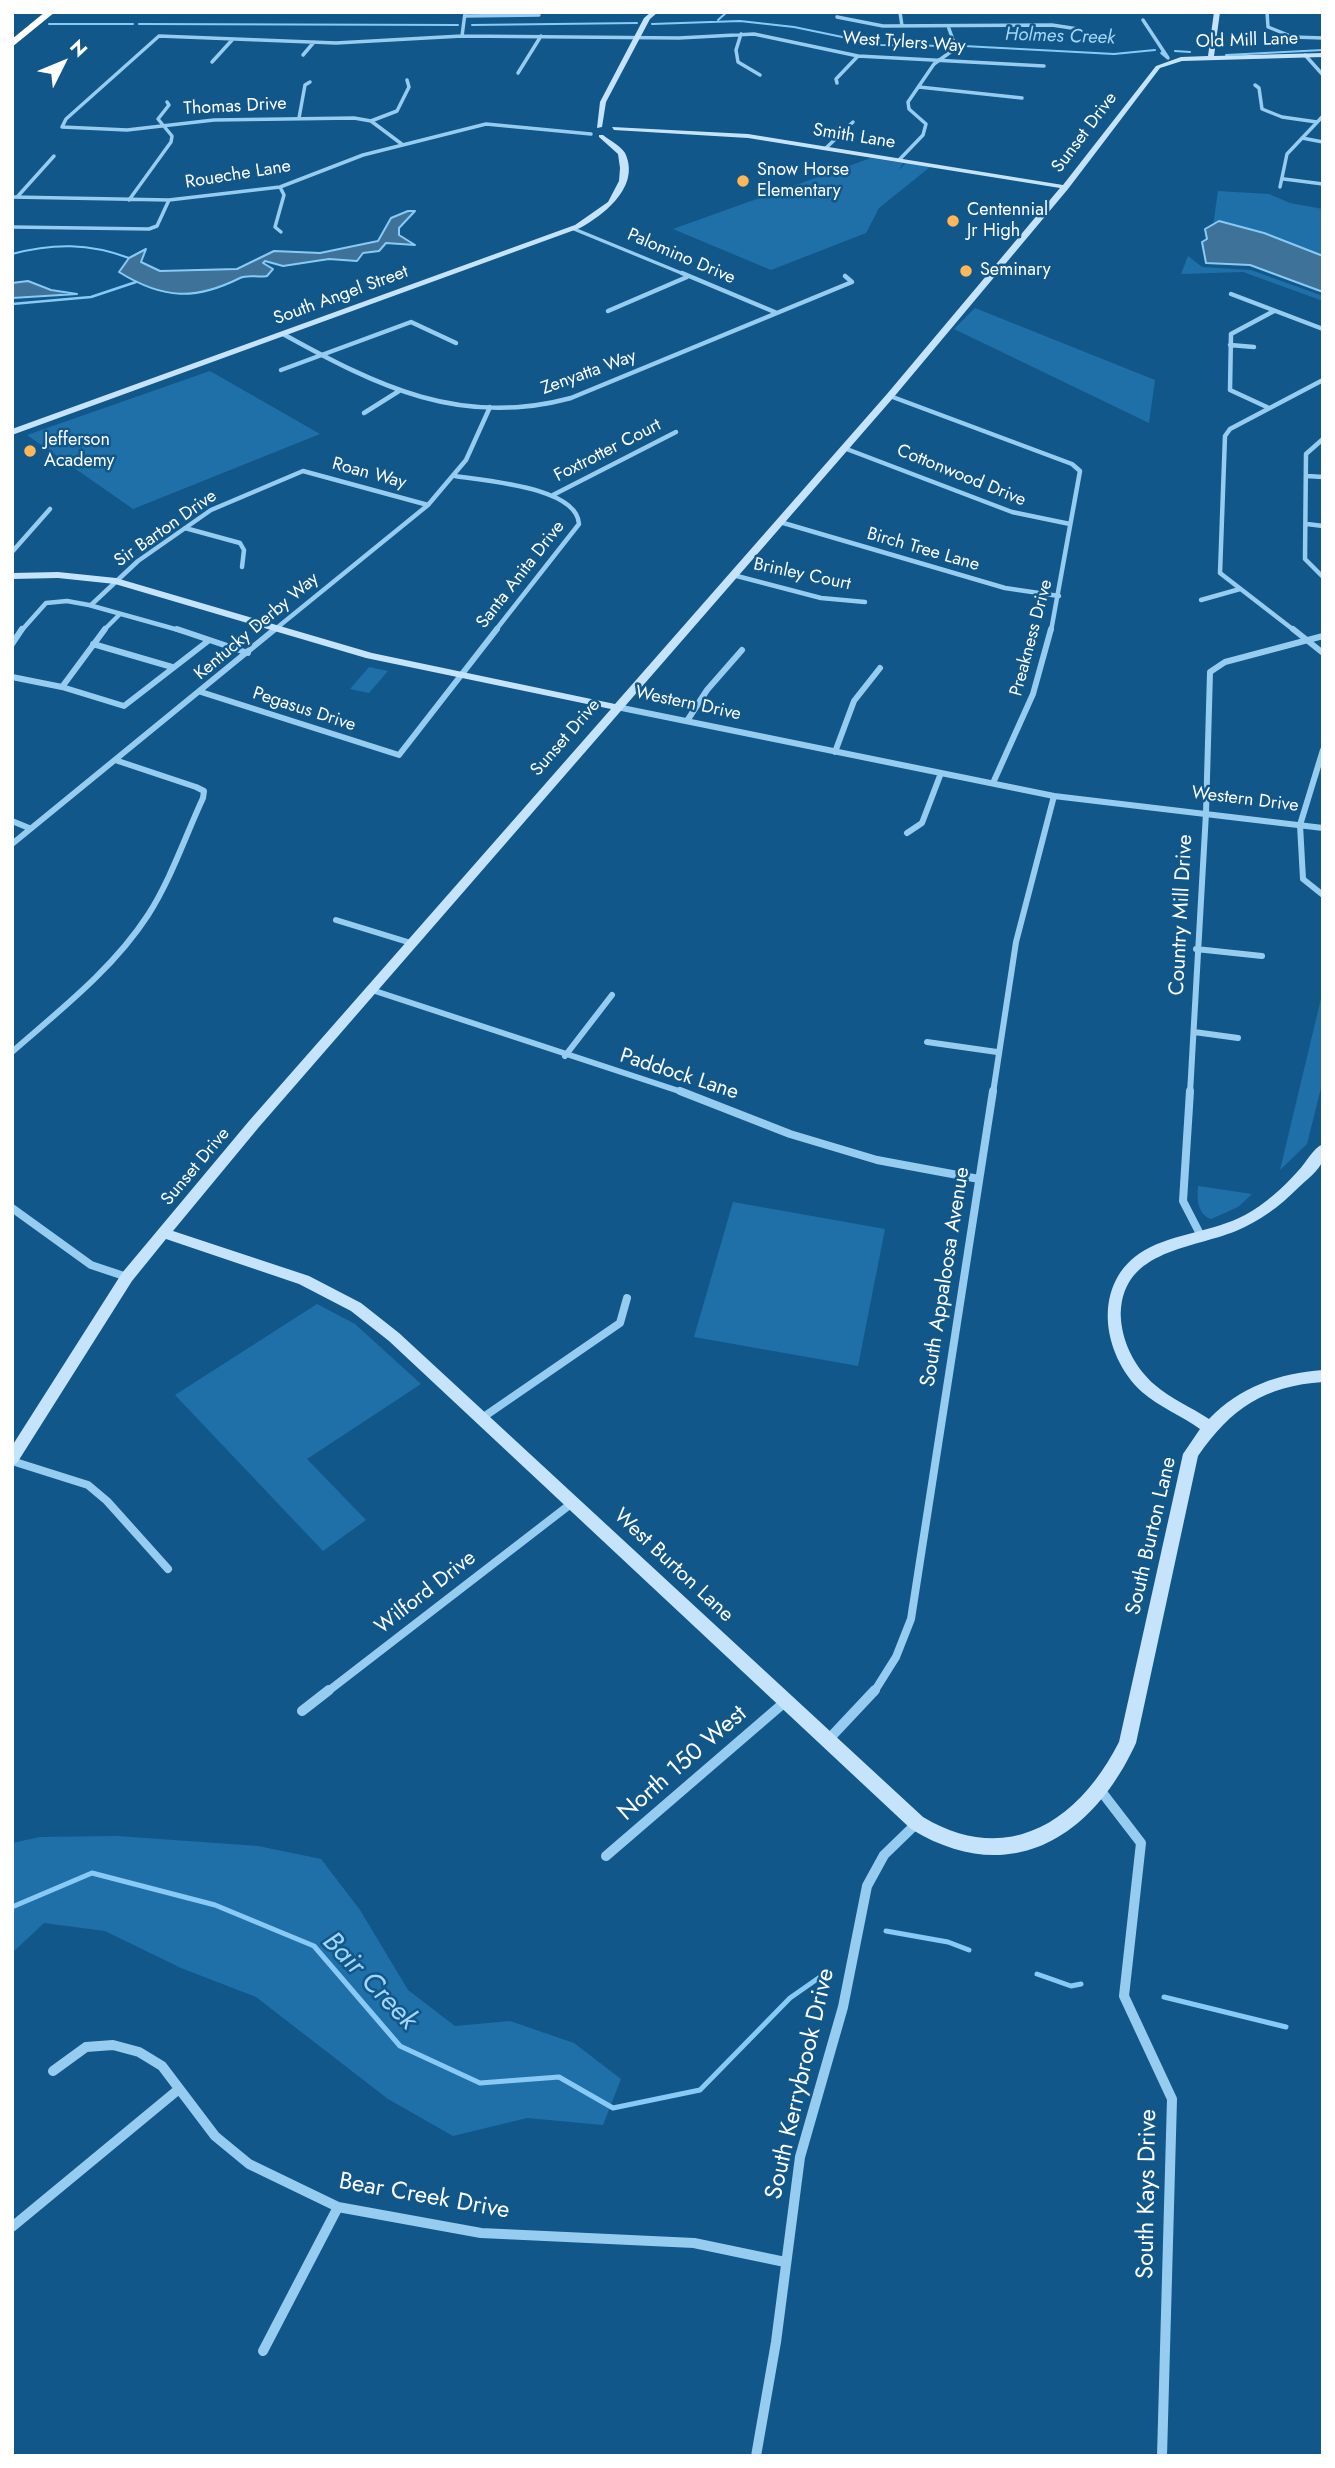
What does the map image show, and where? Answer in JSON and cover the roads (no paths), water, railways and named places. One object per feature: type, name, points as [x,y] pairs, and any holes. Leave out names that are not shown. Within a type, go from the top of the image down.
[{"type":"highway","points":[[12,30],[34,12]]},
{"type":"highway","points":[[12,44],[51,12]]},
{"type":"street","points":[[613,134],[601,136],[596,127],[603,102],[647,18],[655,12]]},
{"type":"street","points":[[900,12],[902,26]]},
{"type":"street","points":[[1211,58],[1217,12]]},
{"type":"street","points":[[1257,12],[1267,13],[1268,27],[1277,33],[1323,38]]},
{"type":"street","points":[[462,36],[465,14],[539,15]]},
{"type":"street","points":[[837,17],[867,25],[1052,25],[1078,29]]},
{"type":"street","points":[[1143,20],[1162,53],[1170,60]]},
{"type":"street","points":[[898,160],[923,135],[926,124],[909,108],[908,102],[934,64],[956,48],[948,26]]},
{"type":"street","points":[[741,34],[741,42],[736,50],[738,62],[760,75]]},
{"type":"street","name":"West Tylers Way","points":[[62,127],[66,119],[159,36],[378,42],[462,36],[694,38],[741,34],[781,38],[858,56],[1044,66]]},
{"type":"street","points":[[518,73],[522,61],[539,46],[541,36]]},
{"type":"street","points":[[212,62],[233,38]]},
{"type":"street","points":[[303,55],[314,42]]},
{"type":"street","points":[[378,42],[379,49]]},
{"type":"street","name":"Old Mill Lane","points":[[1170,60],[1323,54]]},
{"type":"street","points":[[1305,55],[1323,75]]},
{"type":"street","points":[[837,83],[836,79],[858,56]]},
{"type":"street","name":"Sunset Drive","points":[[12,1460],[127,1277],[411,943],[890,396],[1065,187],[1158,66],[1170,60]]},
{"type":"street","points":[[371,121],[397,111],[409,87],[407,80]]},
{"type":"street","points":[[299,118],[304,85],[310,82]]},
{"type":"street","points":[[1255,85],[1259,88],[1262,109],[1265,111],[1289,119],[1317,122]]},
{"type":"street","points":[[919,87],[1022,98]]},
{"type":"street","points":[[130,200],[172,142],[172,136],[158,120],[169,105],[167,102]]},
{"type":"street","points":[[1280,187],[1284,179],[1284,160],[1323,116]]},
{"type":"street","name":"Thomas Drive","points":[[62,127],[127,130],[204,121],[299,118],[371,121]]},
{"type":"street","points":[[371,121],[403,145]]},
{"type":"street","points":[[826,148],[853,122]]},
{"type":"street","name":"Roueche Lane","points":[[12,197],[169,200],[280,187],[363,155],[476,126],[495,124],[572,130],[596,127]]},
{"type":"street","name":"Smith Lane","points":[[596,127],[613,134],[637,131],[723,133],[1065,187]]},
{"type":"street","name":"South Angel Street","points":[[12,432],[574,229],[607,210],[621,188],[622,159],[613,134]]},
{"type":"street","points":[[1302,138],[1323,142]]},
{"type":"street","points":[[18,196],[54,156]]},
{"type":"street","points":[[1284,179],[1323,184]]},
{"type":"street","points":[[280,187],[284,195],[275,227],[281,232]]},
{"type":"street","points":[[12,227],[149,229],[158,226],[169,200]]},
{"type":"street","name":"Palomino Drive","points":[[574,229],[777,313]]},
{"type":"street","points":[[608,311],[688,276]]},
{"type":"street","name":"Zenyatta Way","points":[[283,334],[371,381],[398,391],[490,407],[533,408],[561,401],[852,282],[845,276]]},
{"type":"street","points":[[1231,295],[1323,329]]},
{"type":"street","points":[[1269,408],[1230,390],[1230,345],[1231,334],[1236,329],[1274,311]]},
{"type":"street","points":[[281,370],[411,322],[456,343]]},
{"type":"street","points":[[1230,345],[1254,347]]},
{"type":"street","points":[[1323,380],[1230,429],[1225,436],[1218,565],[1220,573],[1323,653]]},
{"type":"street","points":[[364,413],[398,391]]},
{"type":"street","name":"Preakness Drive","points":[[890,396],[1072,464],[1080,471],[1074,494],[1059,596],[1043,664],[1029,706],[993,783]]},
{"type":"street","name":"Kentucky Derby Way","points":[[12,844],[428,505],[466,460],[490,407]]},
{"type":"street","name":"Foxtrotter Court","points":[[553,495],[676,432]]},
{"type":"street","points":[[1323,439],[1311,446],[1306,454],[1305,559],[1323,577]]},
{"type":"street","name":"Cottonwood Drive","points":[[844,448],[878,457],[1019,516],[1070,524]]},
{"type":"street","name":"Roan Way","points":[[303,471],[428,505]]},
{"type":"street","name":"Sir Barton Drive","points":[[91,605],[116,581],[211,510],[303,471]]},
{"type":"street","points":[[1307,475],[1323,477]]},
{"type":"street","name":"Santa Anita Drive","points":[[399,755],[579,524],[579,515],[571,504],[553,495],[455,476]]},
{"type":"street","points":[[12,552],[50,509]]},
{"type":"street","name":"Birch Tree Lane","points":[[780,522],[1005,588],[1059,596]]},
{"type":"street","points":[[1307,524],[1323,526]]},
{"type":"street","points":[[185,528],[240,543],[244,550],[242,567]]},
{"type":"street","name":"Western Drive","points":[[12,576],[58,575],[116,581],[370,656],[1054,796],[1323,828]]},
{"type":"street","name":"Brinley Court","points":[[733,575],[821,598],[865,602]]},
{"type":"street","points":[[1201,600],[1240,589]]},
{"type":"street","points":[[12,644],[49,601],[91,605],[248,653]]},
{"type":"street","points":[[62,687],[93,644],[120,614]]},
{"type":"street","name":"Country Mill Drive","points":[[1200,1234],[1183,1201],[1206,813],[1210,672],[1225,662],[1323,636]]},
{"type":"street","points":[[12,677],[62,687],[124,706],[208,641]]},
{"type":"street","points":[[93,644],[172,667]]},
{"type":"street","points":[[687,721],[707,690],[741,650]]},
{"type":"street","points":[[835,752],[843,724],[854,701],[880,668]]},
{"type":"street","name":"Pegasus Drive","points":[[201,692],[399,755]]},
{"type":"street","points":[[1323,750],[1300,825],[1303,879],[1323,895]]},
{"type":"street","points":[[12,1052],[65,1005],[126,943],[149,914],[204,792],[115,760]]},
{"type":"street","points":[[906,833],[922,823],[941,772]]},
{"type":"street","name":"South Appaloosa Avenue","points":[[828,1740],[871,1700],[898,1658],[911,1619],[1016,942],[1028,910],[1046,818],[1054,796]]},
{"type":"street","points":[[12,821],[29,828]]},
{"type":"street","points":[[336,920],[411,943]]},
{"type":"street","points":[[1196,948],[1262,956]]},
{"type":"street","name":"Paddock Lane","points":[[372,990],[719,1104],[790,1134],[877,1160],[979,1179]]},
{"type":"street","points":[[565,1055],[612,995]]},
{"type":"street","points":[[1194,1032],[1238,1038]]},
{"type":"street","points":[[927,1042],[997,1052]]},
{"type":"street","points":[[1208,1427],[1144,1384],[1127,1360],[1116,1339],[1113,1315],[1116,1292],[1127,1272],[1144,1256],[1200,1234],[1224,1230],[1251,1218],[1315,1164],[1323,1149]]},
{"type":"street","points":[[12,1208],[91,1265],[127,1277]]},
{"type":"street","name":"West Burton Lane","points":[[164,1233],[304,1280],[356,1307],[481,1419],[917,1823],[951,1840],[999,1848],[1031,1843],[1064,1824],[1101,1791],[1116,1770],[1128,1743]]},
{"type":"street","points":[[481,1419],[620,1323],[627,1298]]},
{"type":"street","name":"South Burton Lane","points":[[1128,1743],[1191,1454],[1208,1427],[1224,1412],[1258,1391],[1278,1382],[1323,1376]]},
{"type":"street","points":[[12,1460],[88,1485],[107,1501],[168,1569]]},
{"type":"street","name":"Wilford Drive","points":[[302,1711],[572,1503]]},
{"type":"street","name":"North 150 West","points":[[606,1856],[786,1701]]},
{"type":"street","name":"South Kays Drive","points":[[1101,1791],[1141,1843],[1124,1996],[1172,2099],[1162,2456]]},
{"type":"street","name":"South Kerrybrook Drive","points":[[756,2456],[775,2342],[800,2157],[844,2007],[867,1886],[884,1855],[917,1823]]},
{"type":"street","name":"Bear Creek Drive","points":[[53,2071],[86,2047],[113,2045],[139,2052],[162,2067],[215,2136],[249,2164],[338,2207],[481,2233],[694,2243],[785,2262]]},
{"type":"street","points":[[12,2227],[179,2090]]},
{"type":"street","points":[[263,2351],[338,2207]]},
{"type":"waterway","points":[[718,20],[727,12]]},
{"type":"waterway","name":"Holmes Creek","points":[[652,24],[740,21],[794,27],[881,45],[947,46]]},
{"type":"waterway","name":"Holmes Creek","points":[[472,25],[637,23]]},
{"type":"waterway","name":"Holmes Creek","points":[[49,24],[133,24]]},
{"type":"waterway","name":"Holmes Creek","points":[[139,24],[458,25]]},
{"type":"waterway","name":"Holmes Creek","points":[[964,46],[1114,54],[1155,50]]},
{"type":"waterway","name":"Holmes Creek","points":[[1226,55],[1323,50]]},
{"type":"waterway","name":"Holmes Creek","points":[[1175,51],[1190,52]]},
{"type":"waterway","points":[[12,254],[71,246],[100,249],[129,258]]},
{"type":"waterway","points":[[12,304],[91,297],[136,282]]},
{"type":"waterway","name":"Bair Creek","points":[[12,1907],[92,1873],[215,1905],[314,1946],[400,2046],[480,2083],[559,2077],[613,2108],[700,2090],[790,1998],[820,1977]]},
{"type":"waterway","name":"Bair Creek","points":[[886,1931],[948,1942],[969,1950]]},
{"type":"waterway","name":"Bair Creek","points":[[1037,1974],[1071,1986],[1081,1984]]},
{"type":"waterway","name":"Bair Creek","points":[[1164,1997],[1286,2027]]},
{"type":"place","name":"Snow Horse Elementary","points":[[743,181]]},
{"type":"place","name":"Centennial Jr High","points":[[953,221]]},
{"type":"place","name":"Seminary","points":[[966,271]]},
{"type":"place","name":"Jefferson Academy","points":[[30,451]]}]
